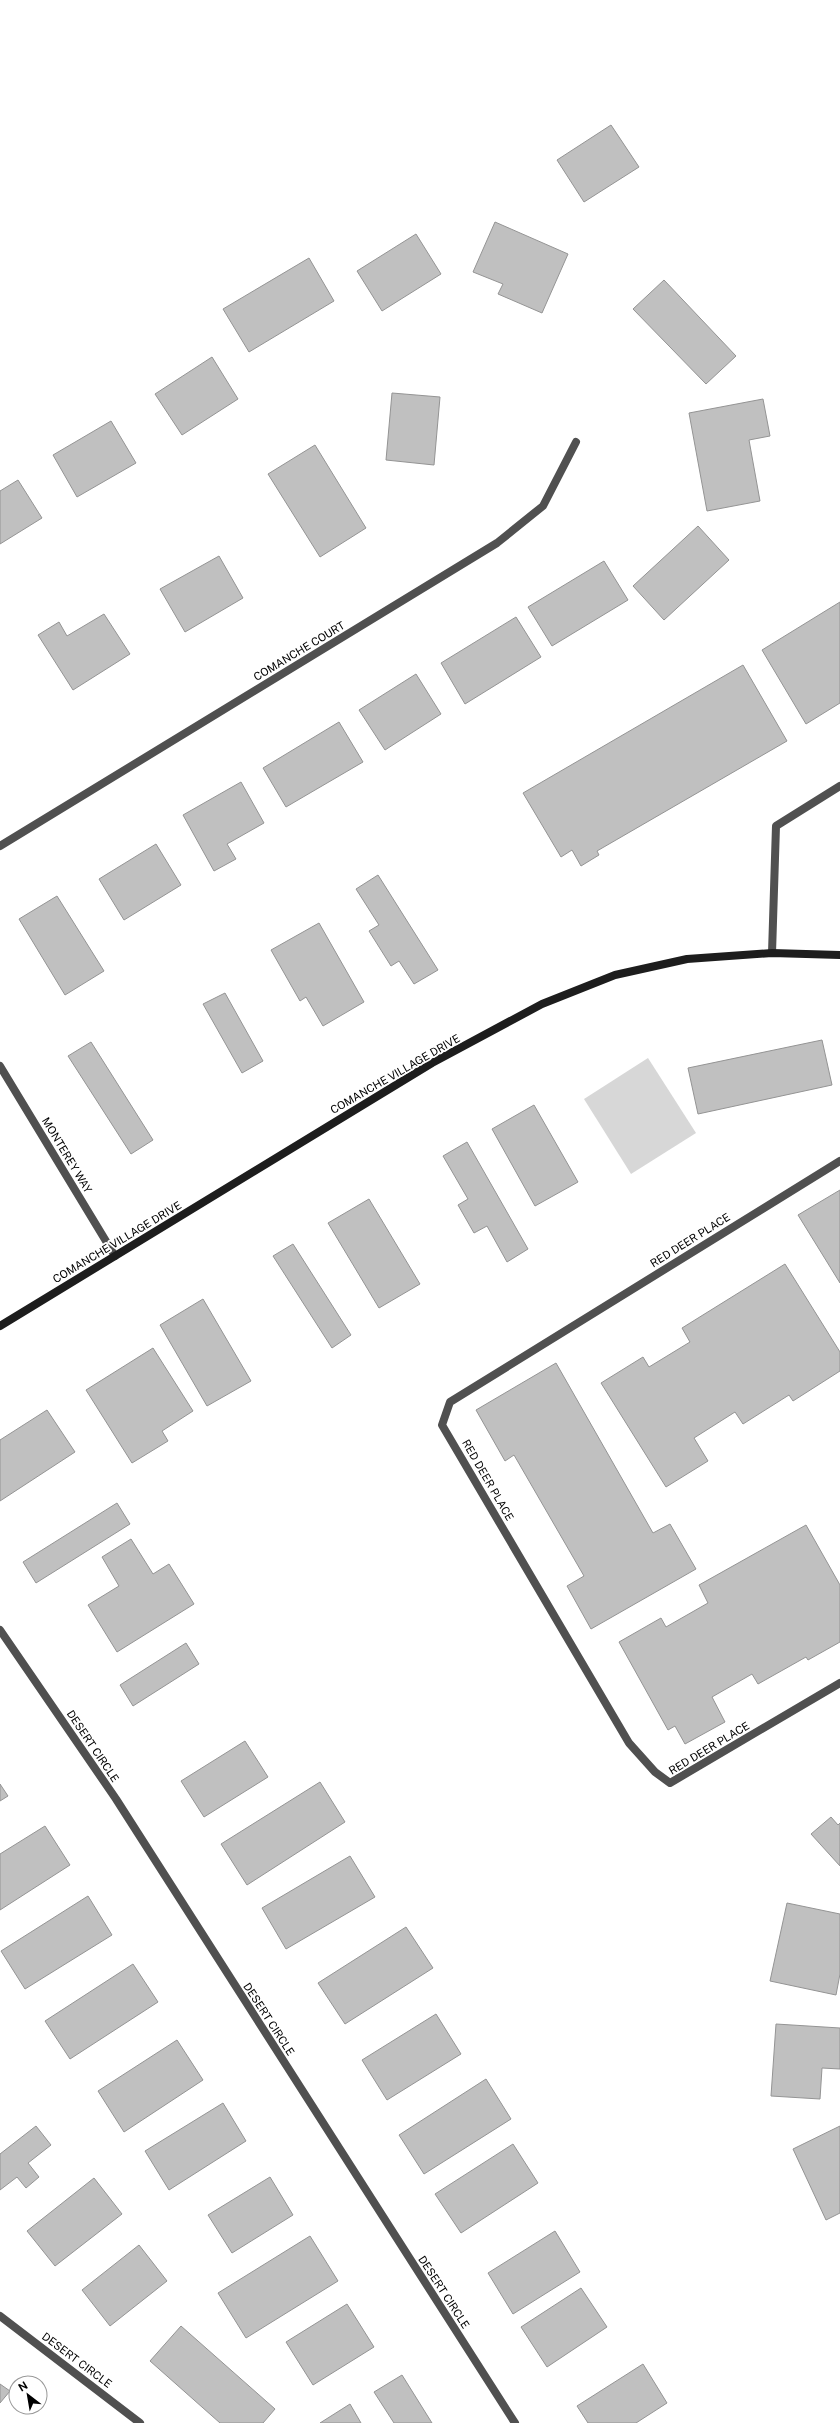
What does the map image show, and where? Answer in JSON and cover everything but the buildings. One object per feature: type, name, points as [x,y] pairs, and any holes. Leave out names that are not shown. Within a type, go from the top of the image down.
[{"type":"street","name":"COMANCHE COURT","points":[[0,846],[497,544],[543,506],[576,442]]},
{"type":"street","points":[[772,953],[776,826],[840,786]]},
{"type":"street","name":"COMANCHE VILLAGE DRIVE","points":[[0,1326],[432,1062],[542,1004],[614,975],[687,959],[772,953],[840,955]]},
{"type":"street","name":"MONTEREY WAY","points":[[0,1066],[115,1256]]},
{"type":"street","name":"RED DEER PLACE","points":[[840,1161],[450,1402],[442,1425],[629,1743],[655,1772],[670,1783],[840,1684]]},
{"type":"street","name":"DESERT CIRCLE","points":[[0,1630],[116,1799],[515,2423]]},
{"type":"street","name":"DESERT CIRCLE","points":[[0,2316],[130,2420],[140,2423]]},
{"type":"shaded area","points":[[648,1058],[696,1133],[631,1174],[584,1099]]}]
